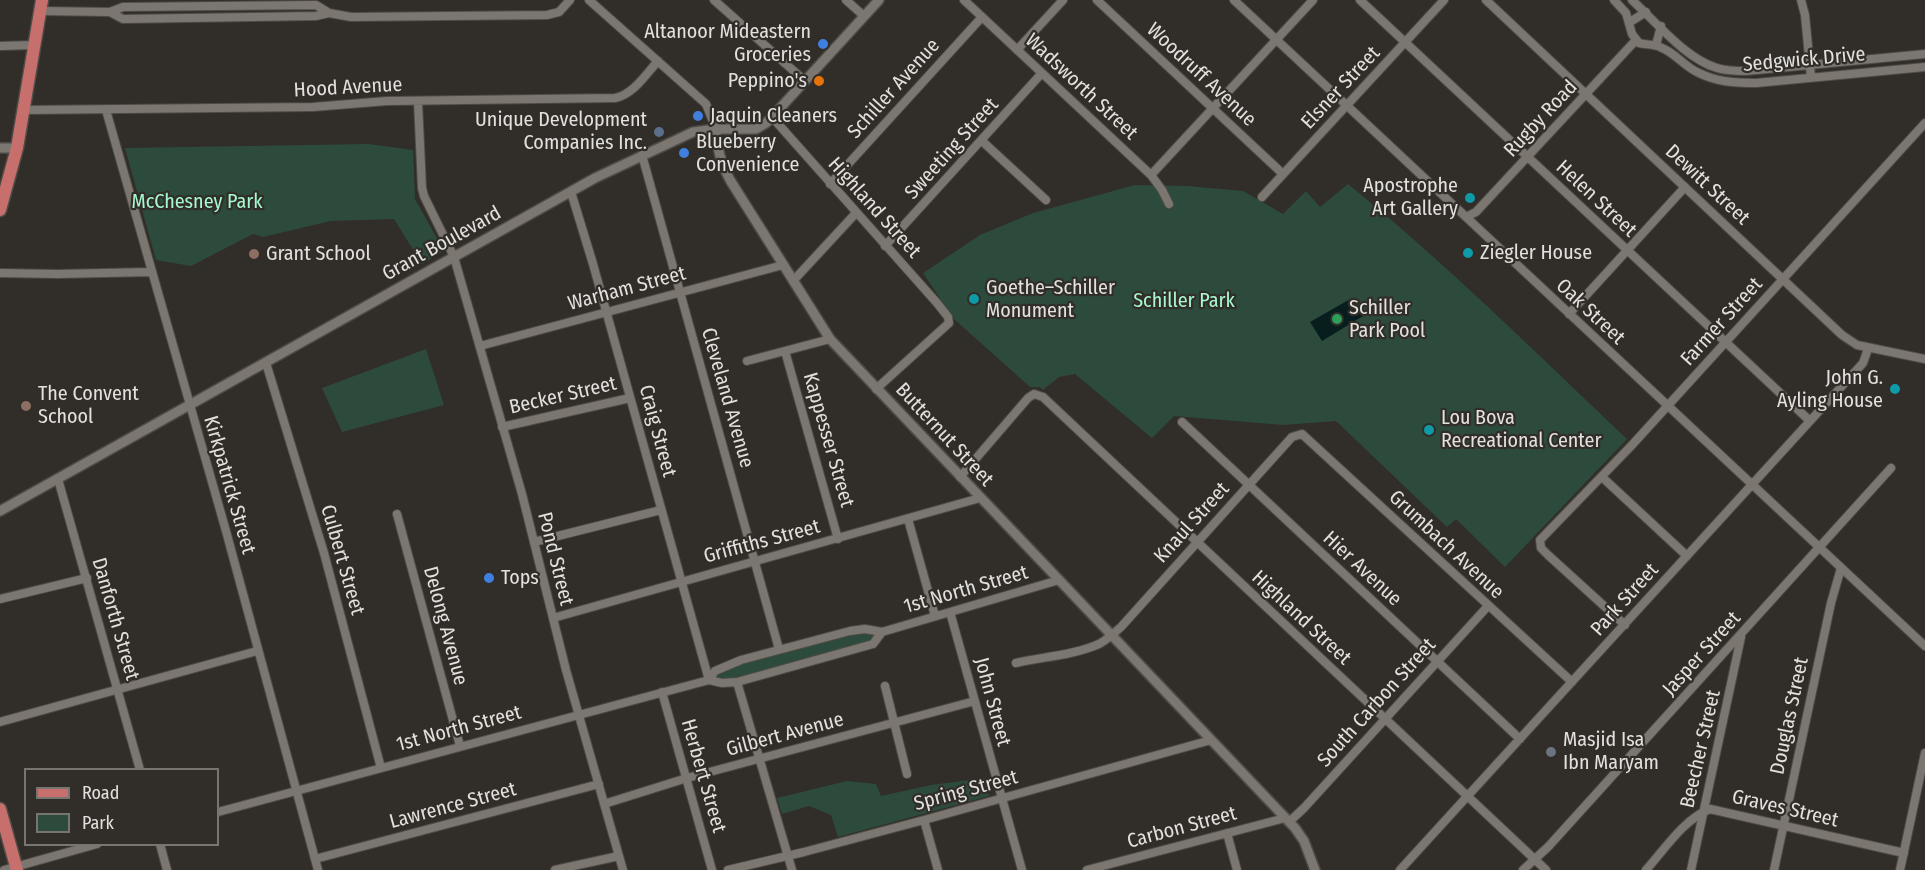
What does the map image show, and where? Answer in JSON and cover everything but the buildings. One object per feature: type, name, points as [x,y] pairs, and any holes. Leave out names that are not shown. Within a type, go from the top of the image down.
[{"type":"main road","points":[[0,210],[17,148],[41,6]]},
{"type":"main road","points":[[0,809],[12,869]]},
{"type":"street","points":[[41,6],[110,12],[123,19],[316,16],[329,13],[351,16],[547,15],[559,12],[570,0]]},
{"type":"street","name":"Butternut Street","points":[[588,0],[706,104],[716,129],[717,147],[725,169],[830,339],[1287,820],[1304,841],[1315,870]]},
{"type":"street","points":[[714,0],[805,81]]},
{"type":"street","points":[[846,0],[864,16]]},
{"type":"street","name":"Grant Boulevard","points":[[0,511],[595,178],[685,135],[716,129],[756,129],[772,117],[879,0]]},
{"type":"street","name":"Wadsworth Street","points":[[964,0],[1151,175],[1169,204]]},
{"type":"street","points":[[1017,50],[1063,0]]},
{"type":"street","name":"Woodruff Avenue","points":[[1097,0],[1283,174]]},
{"type":"street","name":"Oak Street","points":[[1234,0],[1925,646]]},
{"type":"street","points":[[1151,175],[1313,0]]},
{"type":"street","name":"Helen Street","points":[[1360,0],[1810,421]]},
{"type":"street","name":"Elsner Street","points":[[1262,197],[1444,0]]},
{"type":"street","name":"Dewitt Street","points":[[1486,0],[1842,335],[1868,349],[1925,359]]},
{"type":"street","points":[[1614,0],[1626,14],[1636,40]]},
{"type":"street","name":"Sedgwick Drive","points":[[1632,0],[1688,52],[1701,62],[1718,69],[1746,71],[1925,54]]},
{"type":"street","points":[[1801,0],[1805,15],[1811,77]]},
{"type":"street","points":[[110,12],[123,7],[316,5],[329,13]]},
{"type":"street","points":[[1630,22],[1646,12]]},
{"type":"street","name":"Schiller Avenue","points":[[830,184],[982,17]]},
{"type":"street","points":[[1656,45],[1661,26]]},
{"type":"street","name":"Rugby Road","points":[[1466,217],[1476,212],[1636,40]]},
{"type":"street","name":"Sedgwick Drive","points":[[1636,40],[1642,44],[1656,45],[1665,49],[1695,72],[1730,83],[1756,83],[1925,66]]},
{"type":"street","points":[[0,45],[34,45]]},
{"type":"street","name":"Hood Avenue","points":[[24,110],[313,107],[364,102],[624,97],[658,61]]},
{"type":"street","name":"Sweeting Street","points":[[885,246],[1042,73]]},
{"type":"street","name":"Pond Street","points":[[418,102],[422,188],[430,210],[454,257],[623,870]]},
{"type":"street","name":"Kirkpatrick Street","points":[[106,110],[226,531],[318,870]]},
{"type":"street","name":"Highland Street","points":[[772,117],[943,309],[949,323],[876,389]]},
{"type":"street","name":"Farmer Street","points":[[1624,625],[1541,548],[1540,540],[1602,477],[1726,343],[1925,123]]},
{"type":"street","points":[[982,141],[1046,200]]},
{"type":"street","points":[[0,148],[17,148]]},
{"type":"street","name":"Cleveland Avenue","points":[[642,155],[779,650]]},
{"type":"street","points":[[1569,314],[1685,187]]},
{"type":"street","name":"Craig Street","points":[[571,192],[709,680]]},
{"type":"street","points":[[793,281],[856,213]]},
{"type":"street","name":"Warham Street","points":[[480,346],[783,265]]},
{"type":"street","points":[[0,273],[151,272]]},
{"type":"street","points":[[747,361],[830,339]]},
{"type":"street","name":"Park Street","points":[[1400,870],[1863,363],[1868,349]]},
{"type":"street","name":"Kappesser Street","points":[[785,351],[838,538]]},
{"type":"street","name":"Culbert Street","points":[[266,363],[324,553],[381,768]]},
{"type":"street","name":"Highland Street","points":[[960,477],[1032,395],[1039,394],[1546,870]]},
{"type":"street","name":"Becker Street","points":[[502,427],[630,398]]},
{"type":"street","name":"Hier Avenue","points":[[1182,422],[1520,739]]},
{"type":"street","name":"Knaul Street","points":[[1111,636],[1292,437],[1298,434]]},
{"type":"street","name":"Grumbach Avenue","points":[[1298,434],[1310,439],[1572,682]]},
{"type":"street","name":"Jasper Street","points":[[1523,870],[1536,860],[1891,468]]},
{"type":"street","points":[[1602,477],[1687,556]]},
{"type":"street","name":"Danforth Street","points":[[58,479],[139,768]]},
{"type":"street","name":"Griffiths Street","points":[[553,618],[980,498]]},
{"type":"street","points":[[534,542],[661,510]]},
{"type":"street","name":"Delong Avenue","points":[[397,514],[460,746]]},
{"type":"street","points":[[908,519],[935,616]]},
{"type":"street","name":"Douglas Street","points":[[1774,870],[1831,603],[1841,568]]},
{"type":"street","points":[[0,599],[87,578]]},
{"type":"street","name":"1st North Street","points":[[709,680],[715,671],[728,665],[779,650],[850,631],[866,629],[882,632],[1059,580]]},
{"type":"street","name":"South Carbon Street","points":[[1287,820],[1304,808],[1488,606]]},
{"type":"street","name":"John Street","points":[[950,612],[1022,870]]},
{"type":"street","name":"1st North Street","points":[[219,812],[709,680],[722,683],[737,682],[873,644],[882,632]]},
{"type":"street","points":[[1016,663],[1085,648],[1111,636]]},
{"type":"street","name":"Beecher Street","points":[[1691,870],[1739,654],[1741,636]]},
{"type":"street","points":[[0,722],[257,651]]},
{"type":"street","points":[[737,682],[792,870]]},
{"type":"street","points":[[885,686],[907,774]]},
{"type":"street","name":"Herbert Street","points":[[662,692],[712,870]]},
{"type":"street","name":"Gilbert Avenue","points":[[604,804],[687,778],[975,701]]},
{"type":"street","name":"Spring Street","points":[[728,870],[924,820],[1211,740]]},
{"type":"street","points":[[1900,870],[1925,753]]},
{"type":"street","name":"Lawrence Street","points":[[315,859],[599,784]]},
{"type":"street","name":"Graves Street","points":[[1646,870],[1677,835],[1704,811],[1710,809],[1904,853]]},
{"type":"street","points":[[924,820],[938,870]]},
{"type":"street","name":"Carbon Street","points":[[1087,870],[1227,833],[1287,820]]},
{"type":"street","points":[[1227,833],[1237,870]]},
{"type":"street","points":[[12,869],[90,846]]},
{"type":"street","points":[[161,846],[167,870]]},
{"type":"street","points":[[555,870],[619,855]]},
{"type":"green space","name":"McChesney Park","points":[[368,144],[413,150],[415,199],[444,251],[422,264],[394,219],[331,221],[263,237],[253,234],[191,266],[156,260],[125,148]]},
{"type":"green space","name":"Schiller Park","points":[[1348,184],[1455,276],[1627,439],[1505,567],[1456,519],[1447,527],[1336,421],[1283,425],[1174,416],[1152,438],[1075,374],[1059,377],[1043,390],[1040,387],[1030,387],[954,319],[923,273],[980,235],[1033,213],[1135,185],[1187,186],[1243,191],[1283,214],[1306,191],[1320,207]]},
{"type":"green space","points":[[426,349],[444,405],[342,432],[322,388]]},
{"type":"green space","points":[[859,632],[870,632],[874,636],[872,640],[737,678],[718,679],[716,677],[730,666]]},
{"type":"green space","points":[[986,778],[989,796],[838,837],[831,815],[809,806],[782,814],[777,798],[847,781],[876,784],[881,796],[931,785]]},
{"type":"water","name":"Schiller Park Pool","points":[[1352,298],[1363,316],[1322,341],[1310,322]]},
{"type":"place","name":"Altanoor Mideastern Groceries","points":[[823,44]]},
{"type":"place","name":"Peppino's","points":[[819,81]]},
{"type":"place","name":"Jaquin Cleaners","points":[[698,116]]},
{"type":"place","name":"Unique Development Companies Inc.","points":[[659,132]]},
{"type":"place","name":"Blueberry Convenience","points":[[684,153]]},
{"type":"place","name":"Apostrophe Art Gallery","points":[[1470,198]]},
{"type":"place","name":"Ziegler House","points":[[1468,253]]},
{"type":"place","name":"Grant School","points":[[254,254]]},
{"type":"place","name":"Goethe–Schiller Monument","points":[[974,299]]},
{"type":"place","name":"Schiller Park Pool","points":[[1337,319]]},
{"type":"place","name":"John G. Ayling House","points":[[1895,389]]},
{"type":"place","name":"The Convent School","points":[[26,406]]},
{"type":"place","name":"Lou Bova Recreational Center","points":[[1429,430]]},
{"type":"place","name":"Tops","points":[[489,578]]},
{"type":"place","name":"Masjid Isa Ibn Maryam","points":[[1551,752]]}]
